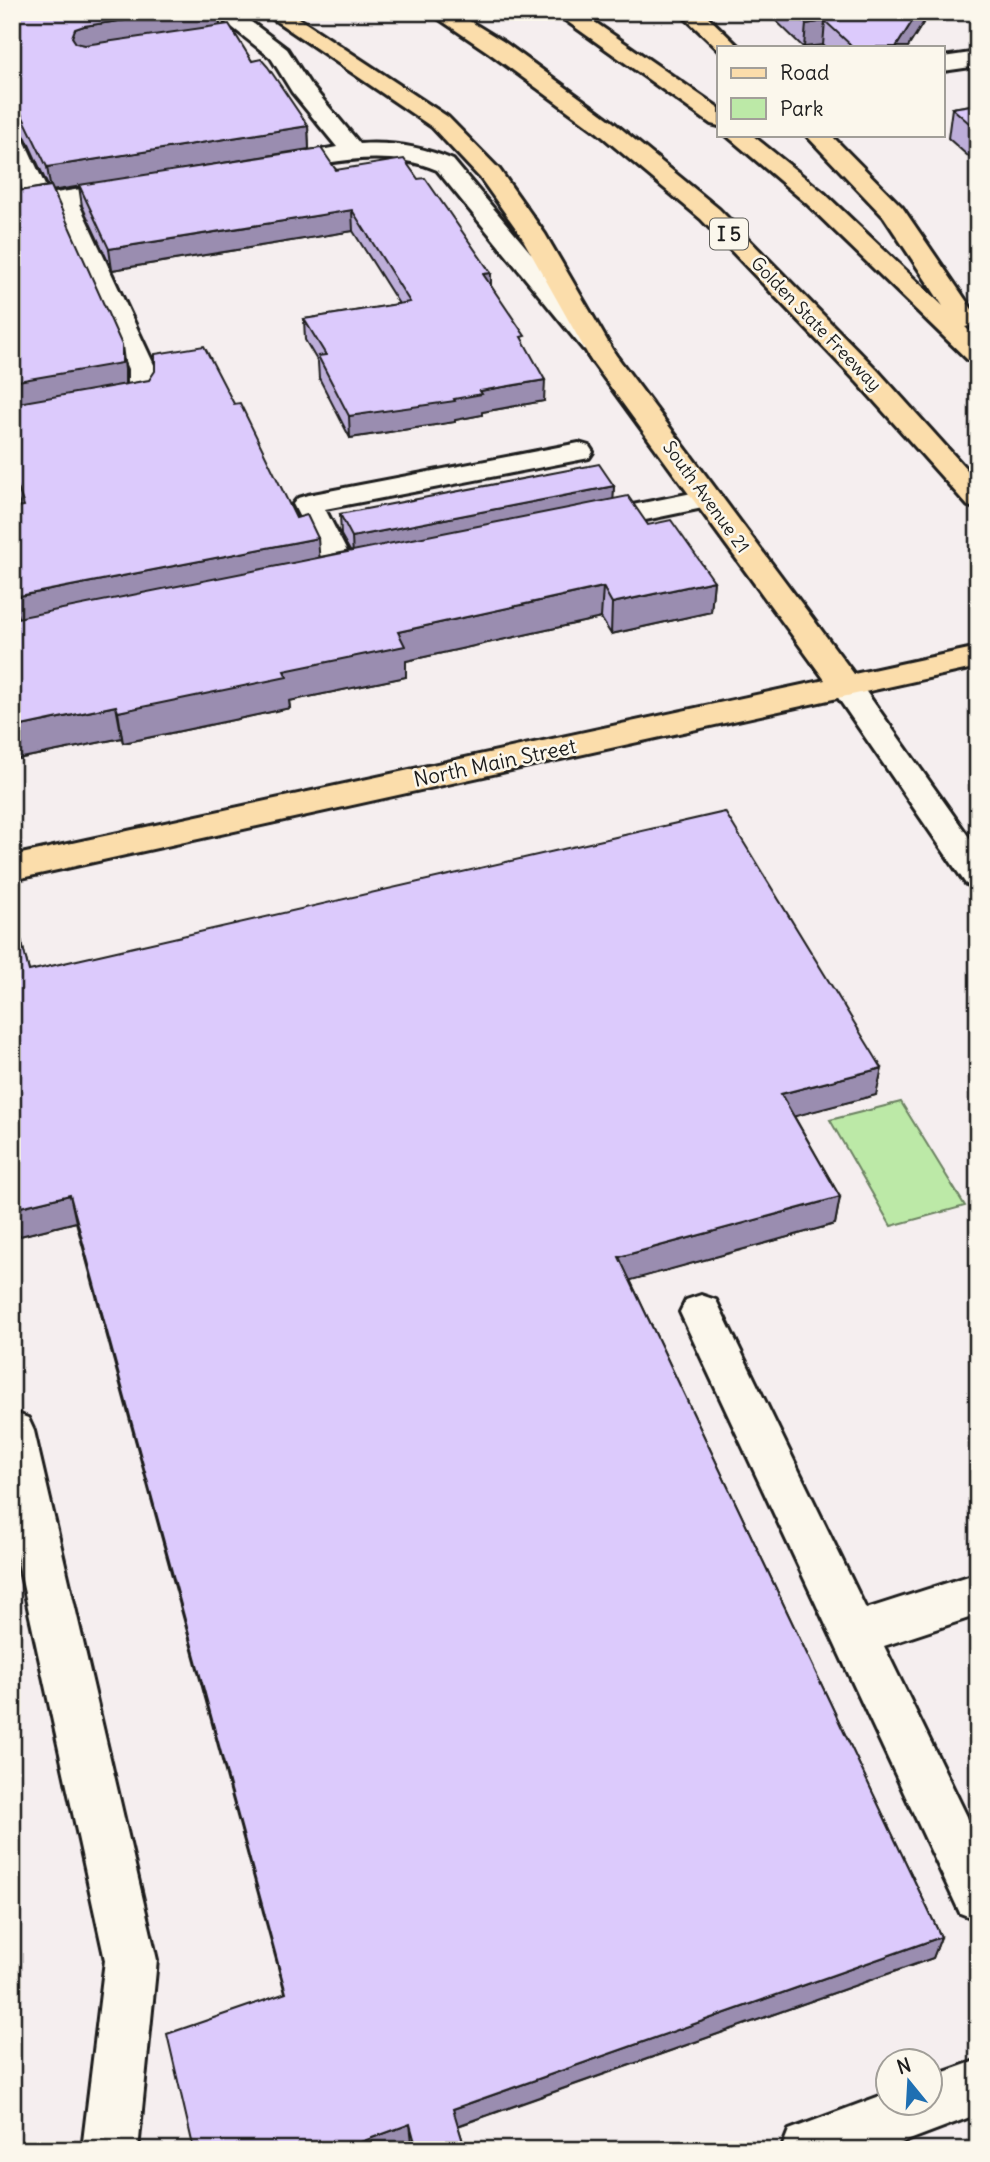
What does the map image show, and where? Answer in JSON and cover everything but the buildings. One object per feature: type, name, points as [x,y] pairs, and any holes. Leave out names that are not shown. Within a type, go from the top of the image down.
[{"type":"main road","points":[[274,12],[440,122],[490,174],[532,234],[602,356]]},
{"type":"main road","name":"Golden State Freeway","points":[[440,12],[496,47],[605,127],[710,214],[868,377],[978,500]]},
{"type":"main road","points":[[565,12],[717,118]]},
{"type":"main road","points":[[690,12],[727,46]]},
{"type":"main road","points":[[739,136],[815,198],[978,354]]},
{"type":"main road","points":[[819,136],[893,212],[978,338]]},
{"type":"main road","name":"South Avenue 21","points":[[602,356],[846,686]]},
{"type":"main road","name":"North Main Street","points":[[12,868],[978,657]]},
{"type":"street","points":[[224,12],[279,54],[300,87],[355,152]]},
{"type":"street","points":[[226,38],[254,34]]},
{"type":"street","points":[[944,64],[978,59]]},
{"type":"street","points":[[12,140],[52,201],[142,369],[142,396],[12,419]]},
{"type":"street","name":"South Avenue 21","points":[[249,169],[355,152],[404,151],[430,157],[445,165],[458,178],[602,356]]},
{"type":"street","points":[[12,207],[157,184]]},
{"type":"street","points":[[342,571],[308,504],[579,452]]},
{"type":"street","points":[[559,528],[707,499]]},
{"type":"street","name":"South Avenue 21","points":[[846,686],[978,876]]},
{"type":"street","points":[[701,1312],[978,1895]]},
{"type":"street","points":[[12,1431],[131,1960],[110,2150]]},
{"type":"street","points":[[854,1634],[978,1594]]},
{"type":"street","points":[[809,2150],[978,2087]]},
{"type":"green space","points":[[901,1102],[965,1206],[891,1226],[830,1120]]}]
